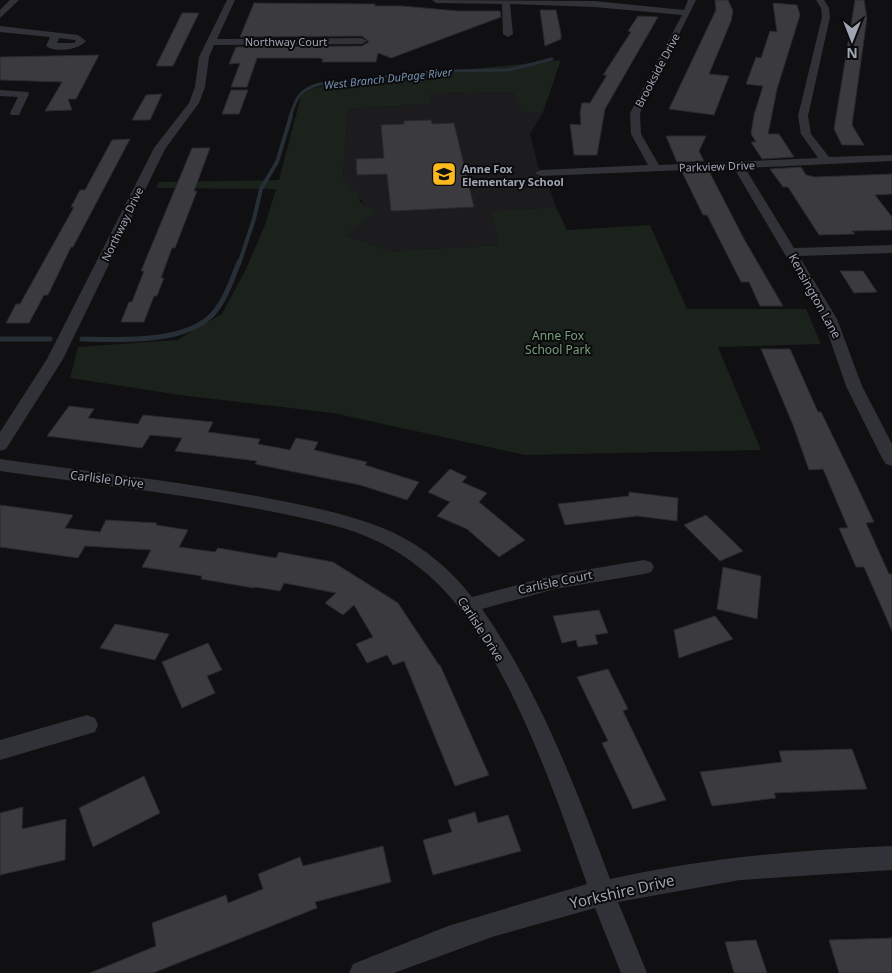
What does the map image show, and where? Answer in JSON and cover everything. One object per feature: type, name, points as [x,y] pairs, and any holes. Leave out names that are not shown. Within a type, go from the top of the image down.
[{"type":"street","points":[[0,15],[14,0]]},
{"type":"street","name":"Northway Drive","points":[[0,445],[56,359],[156,155],[166,138],[194,103],[200,87],[204,57],[231,0]]},
{"type":"street","points":[[436,0],[603,4],[687,13]]},
{"type":"street","name":"Brookside Drive","points":[[655,168],[636,134],[635,113],[692,0]]},
{"type":"street","points":[[820,0],[826,8],[826,17],[804,124],[811,142],[826,161]]},
{"type":"street","points":[[506,2],[508,34]]},
{"type":"street","points":[[0,30],[56,35]]},
{"type":"street","name":"Northway Court","points":[[211,42],[362,41]]},
{"type":"street","points":[[0,93],[24,94],[16,113]]},
{"type":"street","name":"Parkview Drive","points":[[541,173],[892,158]]},
{"type":"street","name":"Kensington Lane","points":[[738,165],[830,320],[854,386],[892,460]]},
{"type":"street","points":[[791,252],[892,249]]},
{"type":"street","name":"Carlisle Drive","points":[[0,466],[192,490],[255,501],[360,528],[388,538],[427,564],[444,578],[468,606],[495,648],[539,732],[566,793],[620,942],[634,973]]},
{"type":"street","name":"Carlisle Court","points":[[468,606],[502,594],[543,583],[644,567]]},
{"type":"street","points":[[0,750],[87,725]]},
{"type":"street","name":"Yorkshire Drive","points":[[362,973],[408,953],[498,922],[604,894],[719,871],[826,860],[892,858]]},
{"type":"shaded area","name":"Anne Fox Elementary School","points":[[514,92],[521,112],[543,112],[530,134],[538,166],[547,181],[556,207],[491,211],[500,245],[390,251],[346,235],[365,205],[343,178],[348,109],[431,104],[430,94]]},
{"type":"green space","name":"Anne Fox School Park","points":[[561,60],[543,112],[521,112],[513,92],[430,94],[432,104],[348,109],[343,178],[359,195],[360,202],[376,211],[346,235],[390,251],[499,245],[491,211],[556,207],[567,230],[650,225],[687,309],[806,309],[821,344],[718,347],[761,450],[525,455],[333,413],[180,395],[70,378],[78,347],[177,340],[222,314],[246,269],[265,225],[276,189],[156,188],[159,182],[279,180],[301,96],[310,89],[333,84]]},
{"type":"building","points":[[715,0],[728,0],[733,11],[731,21],[709,74],[729,76],[714,115],[669,109],[716,10]]},
{"type":"building","points":[[855,0],[864,0],[867,18],[852,125],[864,145],[842,145],[834,129]]},
{"type":"building","points":[[254,3],[375,4],[375,6],[402,6],[458,11],[500,11],[501,17],[391,58],[378,53],[376,62],[322,62],[323,59],[318,58],[257,58],[247,87],[231,87],[240,63],[229,64],[236,47],[362,46],[369,42],[362,36],[240,37]]},
{"type":"building","points":[[773,3],[797,5],[800,15],[777,89],[768,134],[779,134],[794,157],[762,159],[751,142],[756,142],[751,134],[754,115],[763,86],[746,84],[756,57],[761,58],[770,31],[777,32]]},
{"type":"building","points":[[540,10],[556,10],[561,34],[561,39],[545,46]]},
{"type":"building","points":[[182,13],[199,13],[173,66],[156,66]]},
{"type":"building","points":[[638,16],[658,17],[605,109],[597,155],[574,155],[570,124],[581,125],[580,113],[582,103],[590,103],[607,75],[603,75],[631,32],[628,31]]},
{"type":"building","points":[[99,55],[76,99],[68,99],[72,110],[45,111],[62,82],[0,80],[0,57]]},
{"type":"building","points":[[231,90],[248,90],[239,114],[222,114]]},
{"type":"building","points":[[162,94],[150,120],[132,120],[146,95]]},
{"type":"building","name":"Anne Fox Elementary School","points":[[431,120],[432,124],[454,123],[474,207],[391,211],[387,174],[357,175],[356,159],[384,158],[381,125],[404,124],[404,121]]},
{"type":"building","points":[[666,136],[706,136],[699,151],[704,161],[677,162]]},
{"type":"building","points":[[130,139],[73,247],[71,247],[48,295],[44,295],[29,323],[6,323],[16,304],[20,304],[74,207],[71,207],[80,190],[85,190],[112,140]]},
{"type":"building","points":[[192,148],[210,148],[194,191],[197,191],[161,278],[164,278],[157,296],[154,296],[144,322],[121,322],[129,302],[132,302],[144,271],[141,271]]},
{"type":"building","points":[[801,167],[806,175],[815,177],[892,174],[892,194],[875,195],[892,217],[892,230],[852,231],[855,234],[819,235],[788,187],[783,187],[770,169]]},
{"type":"building","points":[[709,171],[744,239],[783,306],[760,306],[749,282],[741,282],[707,215],[703,215],[682,172]]},
{"type":"building","points":[[840,271],[863,271],[877,292],[854,293]]},
{"type":"building","points":[[761,349],[790,349],[818,412],[821,412],[874,522],[866,523],[889,574],[892,574],[892,631],[864,567],[856,567],[839,528],[848,528],[823,469],[809,470],[793,425]]},
{"type":"building","points":[[69,406],[94,409],[88,418],[138,424],[143,415],[213,422],[208,432],[260,439],[258,444],[290,450],[296,438],[318,442],[314,450],[367,462],[365,465],[419,482],[407,500],[360,485],[255,464],[257,461],[175,451],[182,438],[150,435],[142,448],[47,436]]},
{"type":"building","points":[[450,469],[467,477],[462,482],[487,493],[479,502],[525,540],[499,557],[467,529],[437,516],[450,502],[428,492]]},
{"type":"building","points":[[629,492],[678,498],[677,521],[637,516],[565,525],[558,504],[629,496]]},
{"type":"building","points":[[0,505],[73,515],[65,528],[100,532],[106,520],[157,523],[156,525],[188,530],[179,547],[215,552],[218,548],[276,558],[279,552],[333,562],[398,603],[440,665],[489,775],[455,786],[404,661],[393,665],[387,655],[367,663],[356,644],[373,637],[354,605],[343,615],[325,603],[336,593],[284,583],[280,591],[254,588],[201,579],[202,576],[142,567],[151,550],[85,546],[78,558],[0,547]]},
{"type":"building","points":[[706,515],[743,551],[720,561],[684,525]]},
{"type":"building","points":[[723,567],[761,576],[757,619],[717,609]]},
{"type":"building","points":[[599,610],[608,633],[595,635],[598,644],[578,647],[576,640],[562,643],[553,616]]},
{"type":"building","points":[[715,616],[733,639],[679,658],[674,630]]},
{"type":"building","points":[[115,624],[169,634],[155,660],[100,648]]},
{"type":"building","points":[[208,643],[222,670],[207,676],[215,693],[182,708],[162,662]]},
{"type":"building","points":[[608,669],[628,709],[623,711],[666,800],[633,809],[602,743],[608,741],[577,677]]},
{"type":"building","points":[[852,749],[867,789],[774,793],[776,798],[712,806],[700,772],[782,762],[779,751]]},
{"type":"building","points":[[144,776],[160,813],[93,847],[79,808]]},
{"type":"building","points":[[23,807],[22,829],[66,819],[65,860],[0,875],[0,813]]},
{"type":"building","points":[[475,812],[478,823],[508,815],[521,851],[433,875],[423,840],[452,832],[448,820]]},
{"type":"building","points":[[383,846],[391,882],[315,902],[317,908],[153,973],[90,973],[156,946],[152,923],[226,895],[228,903],[263,889],[258,874],[300,857],[303,866]]},
{"type":"building","points":[[892,938],[892,973],[839,973],[829,940]]},
{"type":"building","points":[[756,940],[767,973],[734,973],[725,942]]},
{"type":"waterway","name":"West Branch DuPage River","points":[[290,117],[300,95],[313,86],[320,84],[442,71],[509,70],[552,59]]},
{"type":"waterway","name":"West Branch DuPage River","points":[[239,264],[254,219],[261,189],[277,162],[291,116]]},
{"type":"waterway","name":"West Branch DuPage River","points":[[82,339],[151,338],[186,331],[201,324],[213,314],[221,302],[239,262]]},
{"type":"waterway","name":"West Branch DuPage River","points":[[0,339],[50,339]]},
{"type":"place","name":"Anne Fox Elementary School","points":[[444,174]]}]
